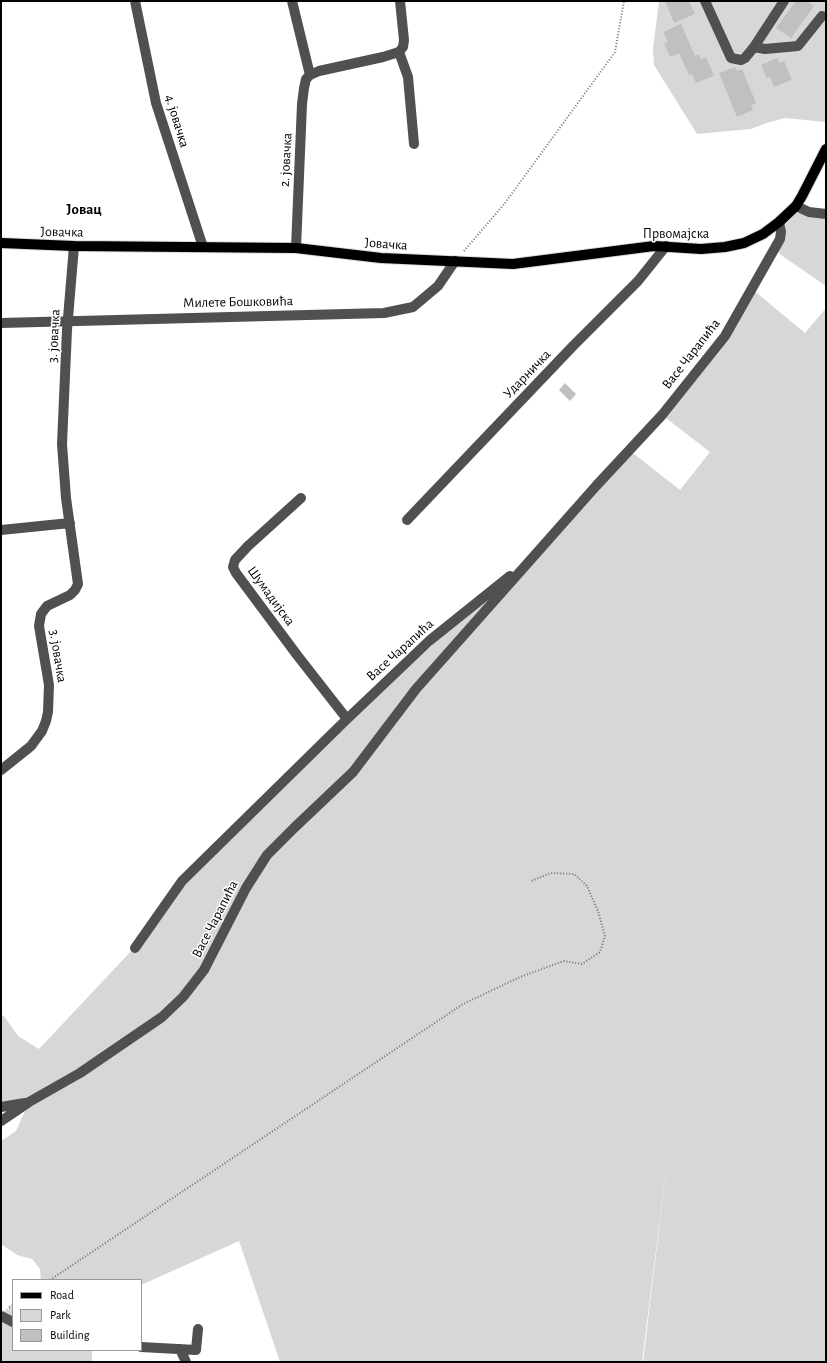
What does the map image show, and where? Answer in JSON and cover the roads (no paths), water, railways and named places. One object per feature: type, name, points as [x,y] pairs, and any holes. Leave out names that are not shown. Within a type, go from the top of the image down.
[{"type":"main road","name":"Првомајска","points":[[455,261],[513,264],[647,246],[708,249],[734,246],[767,231],[796,206],[826,149]]},
{"type":"main road","name":"Јовачка","points":[[1,243],[74,246],[296,248],[381,258],[455,261]]},
{"type":"street","name":"4. јовачка","points":[[135,1],[156,102],[203,247]]},
{"type":"street","points":[[292,1],[310,75],[319,71],[400,52],[403,47],[404,40],[400,1]]},
{"type":"street","points":[[705,1],[731,58],[741,60],[745,58],[754,47],[784,1]]},
{"type":"street","points":[[754,47],[766,49],[798,46],[822,16]]},
{"type":"street","points":[[400,52],[408,77],[414,144]]},
{"type":"street","name":"2. јовачка","points":[[296,248],[302,104],[306,79],[310,75]]},
{"type":"street","points":[[796,206],[809,212],[826,214]]},
{"type":"street","name":"Васе Чарапића","points":[[1,1121],[29,1102],[80,1073],[162,1017],[183,998],[204,970],[246,888],[267,855],[353,772],[416,689],[596,486],[662,415],[725,336],[780,239],[781,232],[778,222]]},
{"type":"street","name":"3. јовачка","points":[[1,770],[31,746],[37,739],[46,721],[48,712],[49,685],[39,620],[41,614],[47,606],[70,595],[78,584],[62,444],[68,321],[74,246]]},
{"type":"street","name":"Ударничка","points":[[407,520],[573,346],[638,281],[666,246]]},
{"type":"street","name":"Милете Бошковића","points":[[1,323],[384,313],[413,306],[438,286],[455,261]]},
{"type":"street","name":"Шумадијска","points":[[301,498],[243,550],[235,560],[233,567],[297,655],[347,718]]},
{"type":"street","points":[[1,530],[70,523]]},
{"type":"street","name":"Васе Чарапића","points":[[134,948],[182,881],[347,718],[430,641],[532,559]]},
{"type":"street","points":[[1,1107],[29,1102]]},
{"type":"street","points":[[1,1316],[12,1322]]},
{"type":"street","points":[[142,1347],[196,1350],[198,1329]]},
{"type":"street","points":[[180,1349],[186,1362]]},
{"type":"district","name":"Јовац","points":[[84,209]]}]
